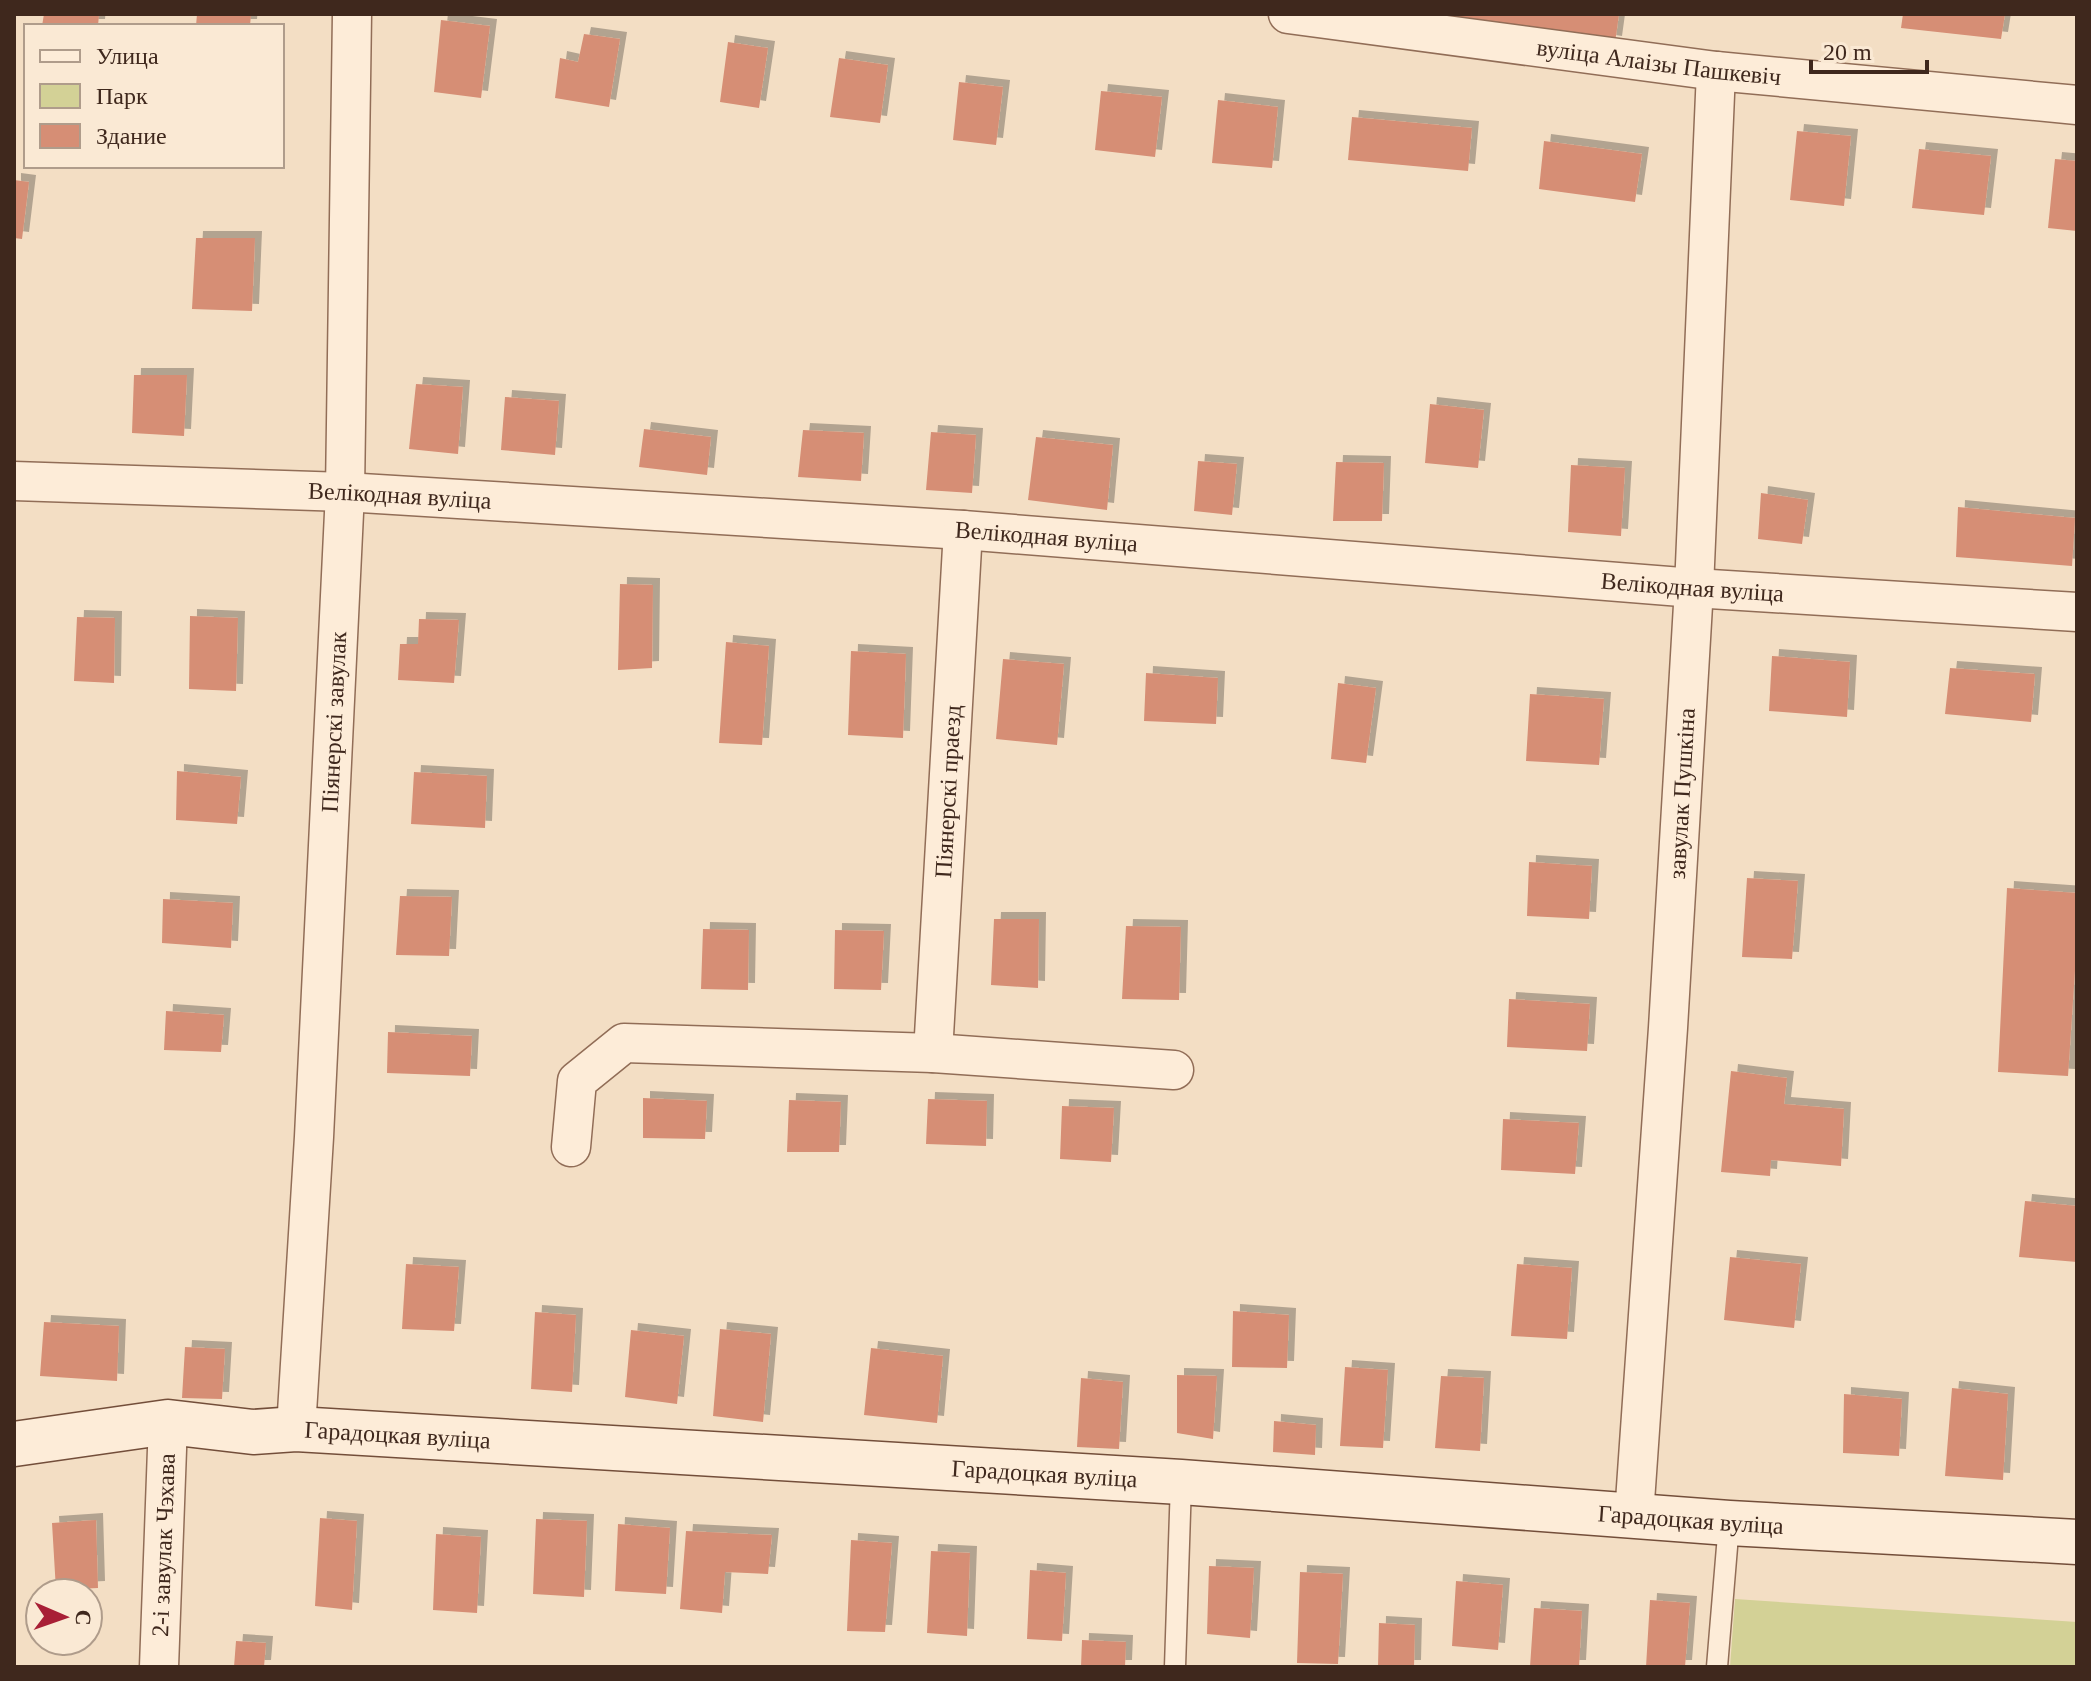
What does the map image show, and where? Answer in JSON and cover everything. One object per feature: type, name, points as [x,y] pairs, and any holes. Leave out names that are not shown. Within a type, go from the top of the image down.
[{"type":"street","name":"Піянерскі завулак","points":[[296,1429],[314,1137],[345,492],[352,14]]},
{"type":"street","name":"вуліца Алаізы Пашкевіч","points":[[1288,14],[1716,71],[2077,105]]},
{"type":"street","name":"завулак Пушкіна","points":[[1634,1516],[1667,1044],[1694,588],[1716,71]]},
{"type":"street","name":"Велікодная вуліца","points":[[14,481],[345,492],[963,530],[1694,588],[2077,612]]},
{"type":"street","name":"Піянерскі праезд","points":[[933,1053],[963,530]]},
{"type":"street","points":[[571,1147],[577,1081],[624,1043],[933,1053],[1174,1070]]},
{"type":"street","name":"Гарадоцкая вуліца","points":[[14,1444],[168,1422],[253,1432],[296,1429],[1181,1482],[1729,1523],[2077,1542]]},
{"type":"street","name":"2-і завулак Чэхава","points":[[159,1667],[168,1422]]},
{"type":"lane","points":[[1175,1667],[1181,1482]]},
{"type":"lane","points":[[1717,1667],[1729,1523]]},
{"type":"green space","points":[[1735,1599],[2077,1622],[2077,1667],[1730,1667]]},
{"type":"building","points":[[44,14],[99,14],[98,24],[42,24]]},
{"type":"building","points":[[197,14],[251,14],[250,24],[196,24]]},
{"type":"building","points":[[1425,14],[1619,14],[1615,43]]},
{"type":"building","points":[[1903,14],[2005,14],[2001,39],[1901,28]]},
{"type":"building","points":[[441,20],[490,26],[481,98],[434,92]]},
{"type":"building","points":[[584,34],[620,39],[609,107],[555,98],[560,58],[578,62]]},
{"type":"building","points":[[728,42],[768,48],[759,108],[720,102]]},
{"type":"building","points":[[839,58],[888,65],[880,123],[830,117]]},
{"type":"building","points":[[959,82],[1003,87],[996,145],[953,140]]},
{"type":"building","points":[[1101,91],[1162,97],[1155,157],[1095,150]]},
{"type":"building","points":[[1218,100],[1278,107],[1272,168],[1212,163]]},
{"type":"building","points":[[1352,117],[1472,128],[1468,171],[1348,160]]},
{"type":"building","points":[[1797,131],[1851,136],[1844,206],[1790,200]]},
{"type":"building","points":[[1544,141],[1642,154],[1635,202],[1539,189]]},
{"type":"building","points":[[1919,149],[1991,156],[1984,215],[1912,208]]},
{"type":"building","points":[[2055,159],[2077,161],[2077,231],[2048,228]]},
{"type":"building","points":[[14,180],[29,182],[22,239],[14,238]]},
{"type":"building","points":[[196,238],[255,238],[252,311],[192,309]]},
{"type":"building","points":[[134,375],[187,375],[184,436],[132,433]]},
{"type":"building","points":[[416,384],[463,387],[458,454],[409,449]]},
{"type":"building","points":[[505,397],[559,401],[555,455],[501,450]]},
{"type":"building","points":[[1430,404],[1484,410],[1478,468],[1425,463]]},
{"type":"building","points":[[644,429],[711,437],[707,475],[639,467]]},
{"type":"building","points":[[803,430],[864,433],[861,481],[798,477]]},
{"type":"building","points":[[931,432],[976,435],[972,493],[926,490]]},
{"type":"building","points":[[1036,437],[1113,445],[1107,510],[1028,500]]},
{"type":"building","points":[[1198,461],[1237,464],[1232,515],[1194,511]]},
{"type":"building","points":[[1336,462],[1384,463],[1382,521],[1333,521]]},
{"type":"building","points":[[1571,465],[1625,468],[1621,536],[1568,532]]},
{"type":"building","points":[[1761,493],[1808,500],[1802,544],[1758,539]]},
{"type":"building","points":[[1958,507],[2075,518],[2072,566],[1956,557]]},
{"type":"building","points":[[620,584],[653,585],[652,668],[618,670]]},
{"type":"building","points":[[190,616],[238,618],[236,691],[189,689]]},
{"type":"building","points":[[77,617],[115,618],[114,683],[74,681]]},
{"type":"building","points":[[419,619],[459,620],[454,683],[398,680],[400,644],[418,644]]},
{"type":"building","points":[[726,642],[769,646],[762,745],[719,743]]},
{"type":"building","points":[[851,651],[906,654],[903,738],[848,735]]},
{"type":"building","points":[[1772,656],[1850,662],[1847,717],[1769,711]]},
{"type":"building","points":[[1003,659],[1064,664],[1057,745],[996,739]]},
{"type":"building","points":[[1950,668],[2035,674],[2031,722],[1945,714]]},
{"type":"building","points":[[1146,673],[1218,678],[1216,724],[1144,721]]},
{"type":"building","points":[[1338,683],[1376,688],[1366,763],[1331,759]]},
{"type":"building","points":[[1530,694],[1604,699],[1599,765],[1526,761]]},
{"type":"building","points":[[177,771],[241,777],[237,824],[176,820]]},
{"type":"building","points":[[414,772],[487,776],[485,828],[411,824]]},
{"type":"building","points":[[1529,862],[1592,866],[1589,919],[1527,916]]},
{"type":"building","points":[[1747,878],[1798,881],[1792,959],[1742,957]]},
{"type":"building","points":[[2007,888],[2077,893],[2068,1076],[1998,1072]]},
{"type":"building","points":[[400,896],[452,897],[449,956],[396,955]]},
{"type":"building","points":[[163,899],[233,903],[231,948],[162,943]]},
{"type":"building","points":[[994,919],[1039,919],[1038,988],[991,985]]},
{"type":"building","points":[[1126,926],[1181,927],[1179,1000],[1122,999]]},
{"type":"building","points":[[703,929],[749,930],[748,990],[701,989]]},
{"type":"building","points":[[835,930],[884,931],[881,990],[834,989]]},
{"type":"building","points":[[1509,999],[1590,1004],[1587,1051],[1507,1047]]},
{"type":"building","points":[[166,1011],[224,1015],[221,1052],[164,1050]]},
{"type":"building","points":[[388,1032],[472,1036],[470,1076],[387,1073]]},
{"type":"building","points":[[1731,1071],[1787,1078],[1784,1104],[1844,1109],[1841,1166],[1771,1160],[1770,1176],[1721,1172]]},
{"type":"building","points":[[643,1098],[707,1101],[705,1139],[643,1138]]},
{"type":"building","points":[[928,1099],[987,1101],[986,1146],[926,1144]]},
{"type":"building","points":[[789,1100],[841,1102],[839,1152],[787,1152]]},
{"type":"building","points":[[1062,1106],[1114,1108],[1111,1162],[1060,1159]]},
{"type":"building","points":[[1503,1119],[1579,1123],[1575,1174],[1501,1170]]},
{"type":"building","points":[[2025,1201],[2077,1206],[2077,1262],[2019,1257]]},
{"type":"building","points":[[1730,1257],[1801,1264],[1794,1328],[1724,1320]]},
{"type":"building","points":[[406,1264],[459,1267],[454,1331],[402,1329]]},
{"type":"building","points":[[1517,1264],[1572,1268],[1567,1339],[1511,1336]]},
{"type":"building","points":[[1233,1311],[1289,1315],[1287,1368],[1232,1367]]},
{"type":"building","points":[[535,1312],[576,1315],[572,1392],[531,1389]]},
{"type":"building","points":[[44,1322],[119,1326],[117,1381],[40,1376]]},
{"type":"building","points":[[720,1329],[771,1334],[763,1422],[713,1416]]},
{"type":"building","points":[[631,1330],[684,1336],[677,1404],[625,1397]]},
{"type":"building","points":[[185,1347],[225,1349],[222,1399],[182,1398]]},
{"type":"building","points":[[871,1348],[943,1356],[937,1423],[864,1415]]},
{"type":"building","points":[[1345,1367],[1388,1370],[1383,1448],[1340,1446]]},
{"type":"building","points":[[1177,1375],[1217,1376],[1213,1439],[1177,1433]]},
{"type":"building","points":[[1441,1376],[1484,1378],[1480,1451],[1435,1448]]},
{"type":"building","points":[[1081,1378],[1123,1382],[1119,1449],[1077,1447]]},
{"type":"building","points":[[1952,1388],[2008,1394],[2003,1480],[1945,1476]]},
{"type":"building","points":[[1844,1394],[1902,1399],[1899,1456],[1843,1453]]},
{"type":"building","points":[[1274,1421],[1316,1425],[1315,1455],[1273,1452]]},
{"type":"building","points":[[320,1518],[357,1521],[352,1610],[315,1606]]},
{"type":"building","points":[[536,1519],[587,1521],[584,1597],[533,1594]]},
{"type":"building","points":[[96,1520],[98,1577],[55,1577],[52,1523]]},
{"type":"building","points":[[618,1524],[670,1528],[666,1594],[615,1591]]},
{"type":"building","points":[[686,1531],[772,1535],[768,1574],[725,1572],[722,1613],[680,1609]]},
{"type":"building","points":[[436,1534],[481,1537],[477,1613],[433,1610]]},
{"type":"building","points":[[851,1540],[892,1543],[885,1632],[847,1631]]},
{"type":"building","points":[[931,1551],[970,1553],[967,1636],[927,1633]]},
{"type":"building","points":[[1209,1566],[1254,1568],[1250,1638],[1207,1634]]},
{"type":"building","points":[[1030,1570],[1066,1573],[1062,1641],[1027,1639]]},
{"type":"building","points":[[1300,1572],[1343,1574],[1338,1664],[1297,1663]]},
{"type":"building","points":[[1456,1581],[1503,1585],[1498,1650],[1452,1646]]},
{"type":"building","points":[[1650,1600],[1690,1603],[1685,1667],[1646,1667]]},
{"type":"building","points":[[1534,1608],[1582,1611],[1579,1667],[1530,1667]]},
{"type":"building","points":[[1379,1623],[1415,1625],[1414,1667],[1378,1667]]},
{"type":"building","points":[[1082,1640],[1126,1642],[1125,1667],[1081,1667]]},
{"type":"building","points":[[236,1641],[266,1643],[264,1667],[234,1667]]}]
